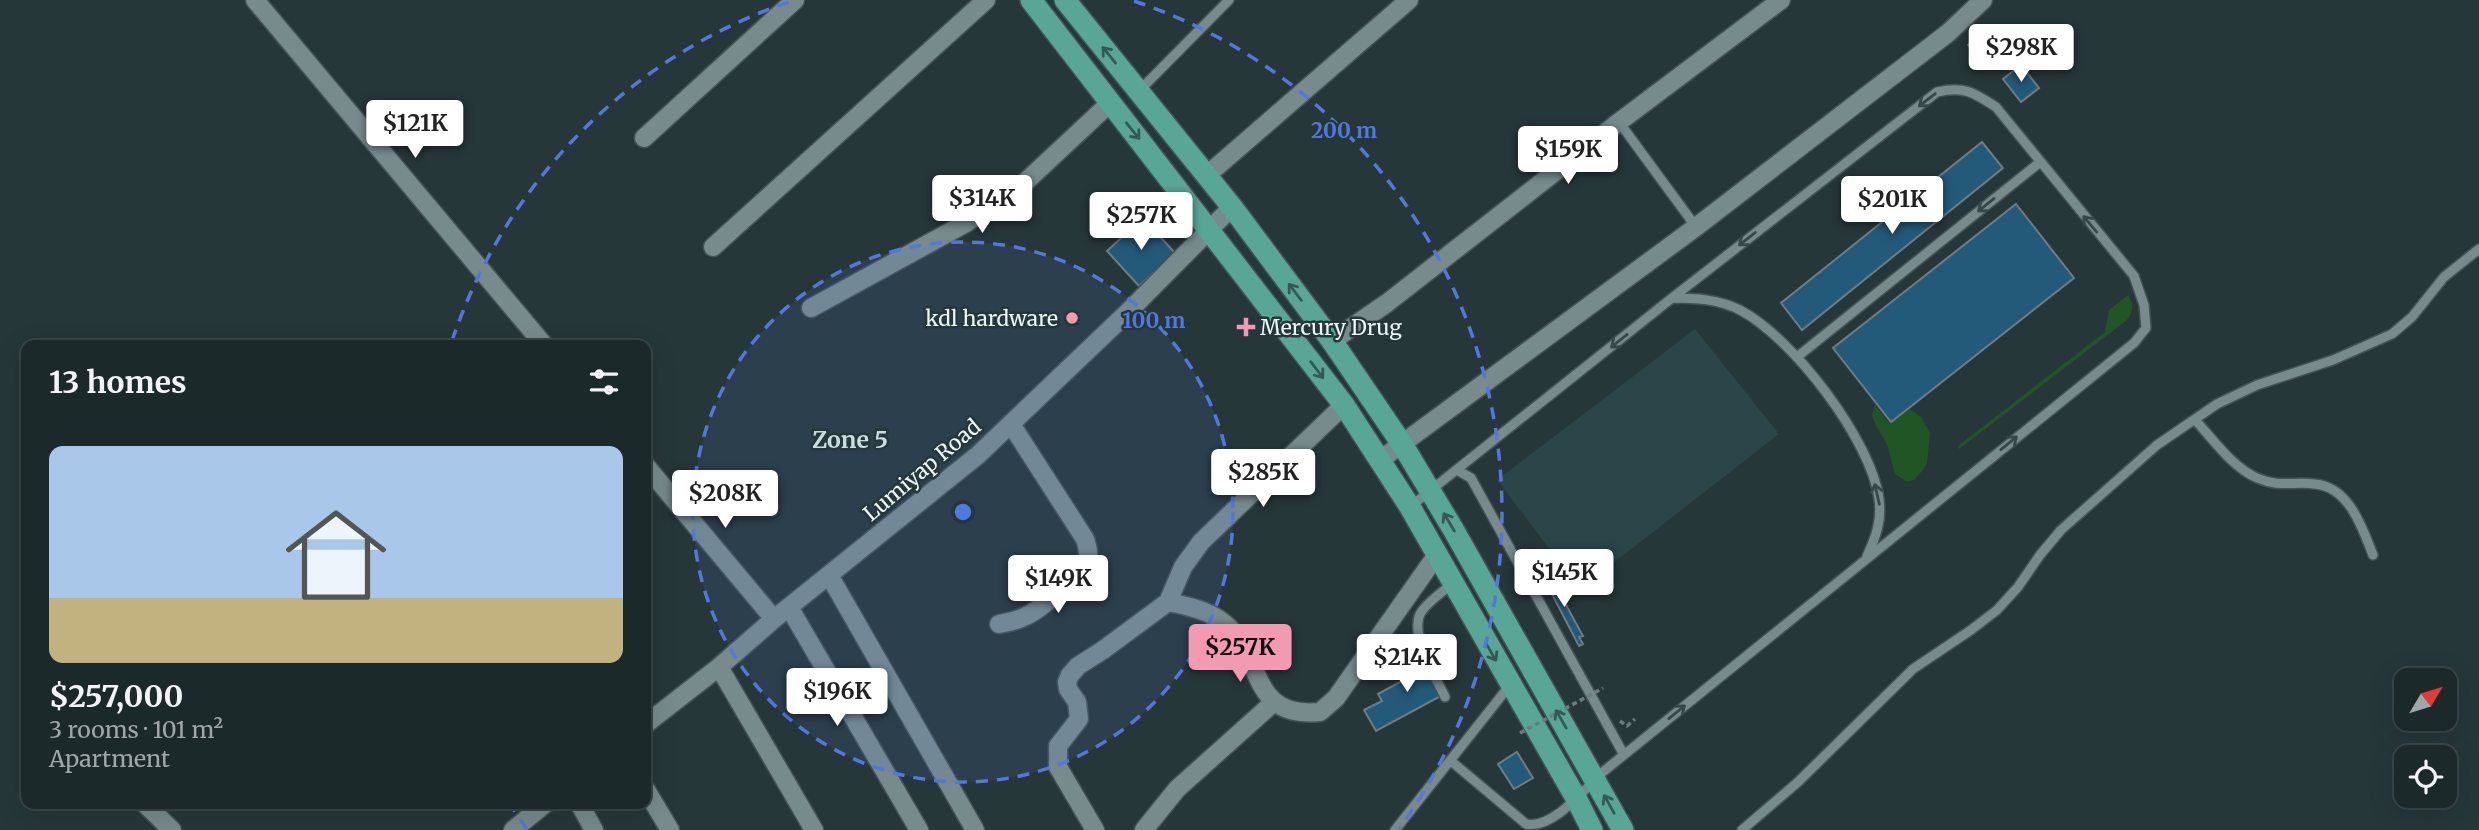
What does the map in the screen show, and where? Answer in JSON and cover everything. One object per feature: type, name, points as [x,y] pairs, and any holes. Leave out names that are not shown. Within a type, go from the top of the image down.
[{"type":"highway","points":[[1031,0],[1344,405],[1410,507],[1592,830]]},
{"type":"highway","points":[[1065,0],[1231,207],[1332,341],[1402,444],[1623,830]]},
{"type":"street","points":[[255,0],[540,340]]},
{"type":"street","points":[[644,138],[795,0]]},
{"type":"street","points":[[713,247],[986,0]]},
{"type":"street","points":[[1206,176],[1409,0]]},
{"type":"street","points":[[1332,341],[1387,303],[1781,0]]},
{"type":"street","points":[[1380,460],[1696,227],[1948,33],[1983,0]]},
{"type":"street","points":[[811,308],[966,223],[1020,187],[1110,103]]},
{"type":"street","name":"Lumiyap Road","points":[[651,720],[1012,425],[1129,312],[1231,207]]},
{"type":"street","points":[[1095,830],[1069,790],[1058,767],[1058,746],[1079,719],[1077,702],[1068,689],[1068,682],[1078,667],[1168,602],[1183,567],[1201,542],[1344,405]]},
{"type":"street","points":[[999,624],[1029,615],[1082,570],[1088,560],[1089,550],[1085,539],[1012,425]]},
{"type":"street","points":[[651,472],[774,619]]},
{"type":"street","points":[[1168,602],[1190,607],[1223,623],[1240,641],[1266,695],[1273,703],[1311,713],[1327,708],[1349,682],[1436,556]]},
{"type":"street","points":[[829,575],[975,830]]},
{"type":"street","points":[[789,607],[919,830]]},
{"type":"street","points":[[719,667],[814,830]]},
{"type":"street","points":[[1144,830],[1177,789],[1273,703]]},
{"type":"street","points":[[651,798],[670,830]]},
{"type":"street","points":[[150,809],[172,830]]},
{"type":"street","points":[[513,830],[539,809]]},
{"type":"street","points":[[582,809],[594,830]]},
{"type":"lane","points":[[1139,92],[1229,0]]},
{"type":"lane","points":[[1410,507],[1672,298],[1937,92],[1953,88],[1970,91],[1996,107],[2039,163],[2134,276],[2144,305],[2146,328],[2134,343],[1624,755],[1553,820],[1542,826],[1526,824],[1451,761]]},
{"type":"lane","points":[[1619,122],[1696,227]]},
{"type":"lane","points":[[1797,357],[2039,163]]},
{"type":"lane","points":[[1742,830],[1798,782],[1913,669],[1971,631],[1997,610],[2061,530],[2157,445],[2217,404],[2257,384],[2333,360],[2392,334],[2412,317],[2444,277],[2479,249]]},
{"type":"lane","points":[[1672,298],[1702,298],[1740,310],[1797,357],[1826,392],[1865,453],[1880,499],[1879,530],[1866,559]]},
{"type":"lane","points":[[2195,420],[2234,462],[2254,477],[2277,485],[2316,484],[2335,490],[2349,504],[2373,555]]},
{"type":"lane","points":[[1457,470],[1471,478],[1624,755]]},
{"type":"lane","points":[[1445,697],[1425,654],[1418,633],[1418,622],[1421,613],[1452,584]]},
{"type":"lane","points":[[1395,830],[1510,685]]},
{"type":"path","points":[[1520,733],[1603,688]]},
{"type":"path","points":[[1619,720],[1627,726],[1635,719]]},
{"type":"shaded area","points":[[1695,329],[1779,434],[1580,589],[1497,480]]},
{"type":"green space","points":[[2128,295],[2132,308],[2127,320],[1959,449],[1958,446],[2105,332],[2109,310]]},
{"type":"green space","points":[[1875,405],[1890,424],[1910,409],[1921,417],[1930,433],[1927,463],[1914,480],[1907,482],[1895,474],[1887,444],[1874,422],[1872,415]]},
{"type":"building","points":[[1989,29],[2007,51],[1985,68],[1968,45]]},
{"type":"building","points":[[2021,65],[2039,88],[2021,102],[2003,79]]},
{"type":"building","points":[[1982,142],[2003,168],[1802,330],[1781,303]]},
{"type":"building","points":[[2016,204],[2074,278],[1891,422],[1833,348]]},
{"type":"building","points":[[1143,218],[1175,253],[1139,286],[1107,251]]},
{"type":"building","points":[[1548,572],[1583,636],[1579,637],[1583,644],[1579,646],[1542,575]]},
{"type":"building","points":[[1428,656],[1448,692],[1376,731],[1364,710],[1382,701],[1378,694],[1402,681],[1397,672]]},
{"type":"building","points":[[1517,752],[1533,778],[1514,789],[1498,764]]},
{"type":"place","name":"kdl hardware","points":[[1072,318]]},
{"type":"place","name":"Mercury Drug","points":[[1246,327]]},
{"type":"district","name":"Zone 5","points":[[850,439]]}]
